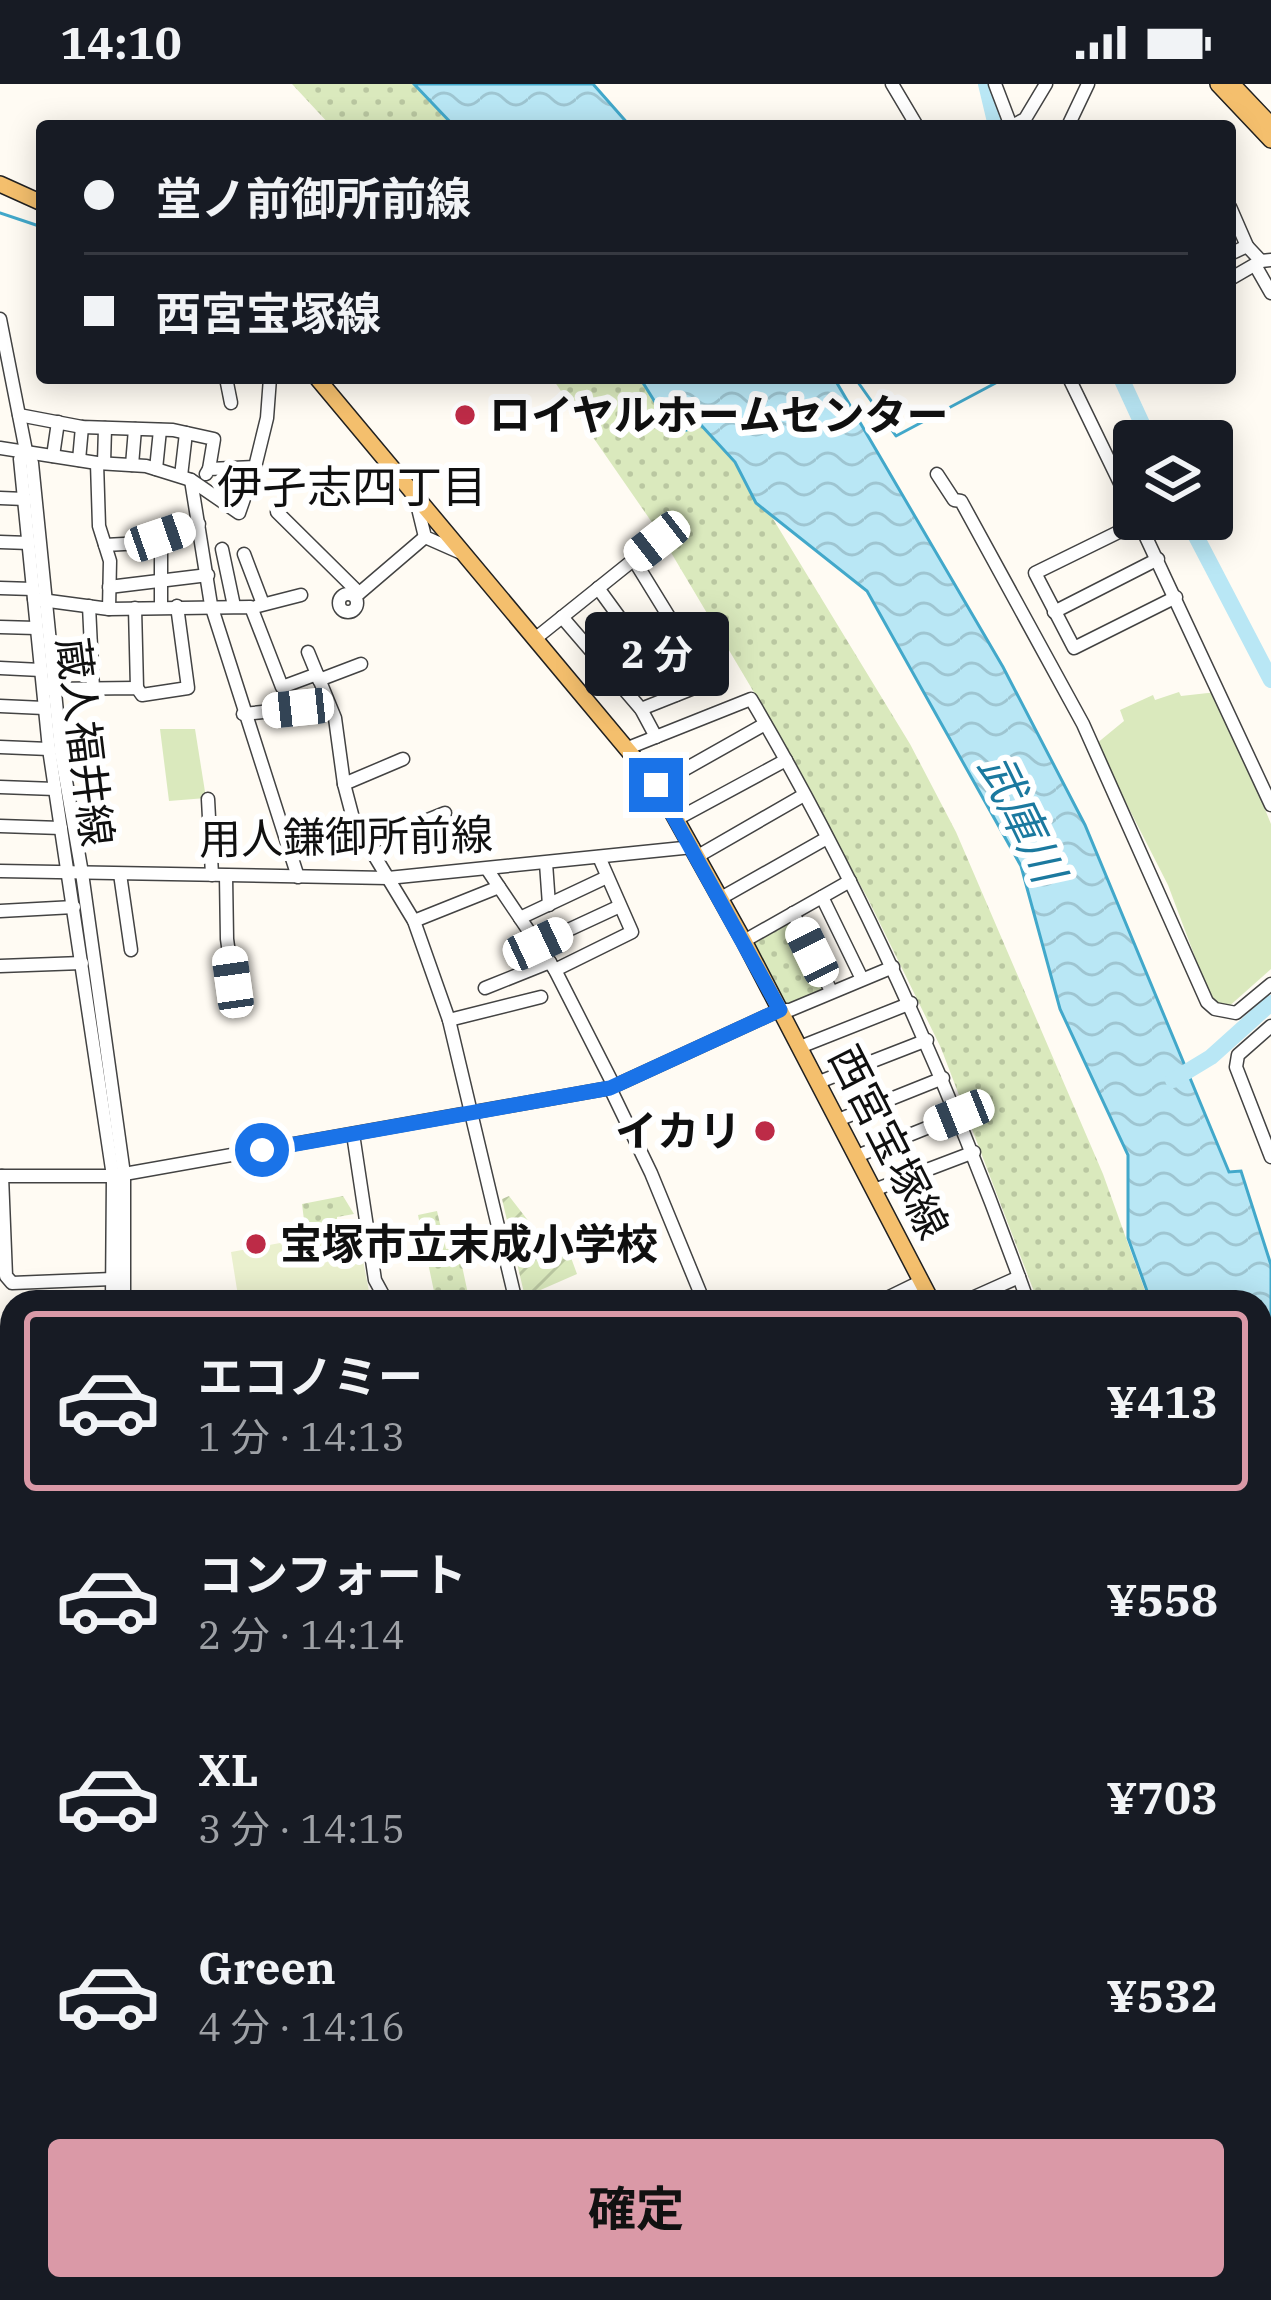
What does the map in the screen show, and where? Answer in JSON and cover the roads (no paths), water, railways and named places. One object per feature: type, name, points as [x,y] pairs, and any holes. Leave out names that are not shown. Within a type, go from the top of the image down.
[{"type":"main road","points":[[1218,84],[1271,140]]},
{"type":"main road","points":[[1232,84],[1271,124]]},
{"type":"main road","points":[[0,184],[36,200]]},
{"type":"main road","name":"西宮宝塚線","points":[[322,384],[656,785],[744,941],[925,1290]]},
{"type":"street","points":[[892,84],[913,120]]},
{"type":"street","points":[[995,84],[1009,120]]},
{"type":"street","points":[[1023,120],[1046,84]]},
{"type":"street","points":[[1071,120],[1088,84]]},
{"type":"street","points":[[1236,221],[1247,246],[1263,262],[1271,293]]},
{"type":"street","points":[[1236,251],[1247,246]]},
{"type":"street","points":[[1236,276],[1263,262]]},
{"type":"street","name":"蔵人福井線","points":[[0,319],[8,398],[19,415],[40,670],[48,689],[44,708],[49,749],[62,829],[75,873],[74,907],[82,962],[119,1175]]},
{"type":"street","points":[[227,384],[231,403]]},
{"type":"street","points":[[0,448],[22,455],[156,469],[190,480],[238,513],[255,467],[270,384]]},
{"type":"street","points":[[1072,384],[1113,469]]},
{"type":"street","points":[[19,415],[82,427],[160,430],[214,439],[208,469]]},
{"type":"street","points":[[53,456],[58,422]]},
{"type":"street","points":[[80,460],[82,427]]},
{"type":"street","points":[[105,428],[99,526],[110,609]]},
{"type":"street","points":[[132,465],[135,429]]},
{"type":"street","points":[[156,469],[160,430]]},
{"type":"street","points":[[186,433],[211,605],[298,877]]},
{"type":"street","points":[[22,455],[32,463],[37,596],[48,689],[119,1175],[124,1290]]},
{"type":"street","points":[[190,480],[208,469],[255,467]]},
{"type":"street","points":[[937,474],[954,500],[962,501],[1083,724],[1207,1001],[1215,1009],[1236,1013],[1271,984]]},
{"type":"street","points":[[414,493],[425,537]]},
{"type":"street","points":[[0,498],[25,499]]},
{"type":"street","points":[[277,512],[357,595],[425,537]]},
{"type":"street","points":[[161,607],[160,537],[199,524]]},
{"type":"street","points":[[1113,531],[1035,573],[1074,649],[1176,597]]},
{"type":"street","points":[[425,537],[466,555]]},
{"type":"street","points":[[1148,540],[1271,805]]},
{"type":"street","points":[[536,638],[657,541]]},
{"type":"street","points":[[0,542],[29,543]]},
{"type":"street","points":[[105,545],[160,542]]},
{"type":"street","points":[[223,549],[234,606]]},
{"type":"street","points":[[244,554],[282,687],[361,664]]},
{"type":"street","points":[[1054,612],[1157,559]]},
{"type":"street","points":[[634,560],[709,682],[641,709]]},
{"type":"street","points":[[110,587],[228,577]]},
{"type":"street","points":[[0,588],[110,609],[257,606],[302,596]]},
{"type":"street","points":[[598,589],[676,695]]},
{"type":"street","points":[[89,606],[93,688]]},
{"type":"street","points":[[135,608],[137,688],[142,694],[188,688],[177,606]]},
{"type":"street","points":[[562,617],[641,709],[656,737]]},
{"type":"street","points":[[0,626],[37,628]]},
{"type":"street","points":[[308,652],[335,718],[354,822],[414,921],[449,1020],[513,1290]]},
{"type":"street","points":[[0,668],[40,670]]},
{"type":"street","points":[[48,689],[137,688]]},
{"type":"street","points":[[628,748],[751,699],[911,1003],[974,1152],[1024,1290]]},
{"type":"street","points":[[0,706],[44,708]]},
{"type":"street","points":[[243,714],[313,707]]},
{"type":"street","points":[[656,785],[766,724]]},
{"type":"street","points":[[0,747],[49,749]]},
{"type":"street","points":[[344,784],[403,759]]},
{"type":"street","points":[[677,819],[786,760]]},
{"type":"street","points":[[0,787],[55,789]]},
{"type":"street","points":[[695,851],[804,795]]},
{"type":"street","points":[[208,800],[233,982]]},
{"type":"street","points":[[368,844],[445,813]]},
{"type":"street","points":[[0,826],[62,829]]},
{"type":"street","points":[[721,898],[827,838]]},
{"type":"street","name":"用人鎌御所前線","points":[[0,871],[388,878],[695,851]]},
{"type":"street","points":[[485,988],[632,932],[599,857]]},
{"type":"street","points":[[546,863],[549,904]]},
{"type":"street","points":[[487,869],[552,966],[612,1087],[699,1290]]},
{"type":"street","points":[[120,874],[131,950]]},
{"type":"street","points":[[520,918],[607,877]]},
{"type":"street","points":[[744,941],[850,881]]},
{"type":"street","points":[[414,921],[499,886]]},
{"type":"street","points":[[822,897],[862,979]]},
{"type":"street","points":[[538,944],[620,906]]},
{"type":"street","points":[[0,911],[74,907]]},
{"type":"street","points":[[793,913],[831,991]]},
{"type":"street","points":[[0,967],[82,962]]},
{"type":"street","points":[[112,1279],[12,1283],[5,1276],[1,1176],[119,1175],[612,1087],[780,1010],[893,967]]},
{"type":"street","points":[[449,1020],[541,997]]},
{"type":"street","points":[[800,1047],[911,1003]]},
{"type":"street","points":[[1271,1026],[1238,1055],[1236,1067],[1271,1157]]},
{"type":"street","points":[[819,1082],[927,1040]]},
{"type":"street","points":[[838,1120],[943,1078]]},
{"type":"street","points":[[857,1156],[959,1115]]},
{"type":"street","points":[[353,1134],[381,1290]]},
{"type":"street","points":[[874,1190],[974,1152]]},
{"type":"street","points":[[112,1290],[119,1175]]},
{"type":"street","points":[[989,1290],[1019,1277]]},
{"type":"street","points":[[904,1290],[920,1282]]},
{"type":"water","points":[[414,84],[593,84],[625,120],[448,120]]},
{"type":"water","name":"武庫川","points":[[644,384],[838,384],[1003,667],[1085,825],[1229,1172],[1241,1171],[1271,1265],[1271,1290],[1147,1290],[1128,1238],[1128,1155],[1060,1009],[1021,866],[867,591],[756,503],[735,462],[701,425],[675,434]]},
{"type":"waterway","points":[[986,84],[995,120]]},
{"type":"waterway","points":[[0,213],[36,225]]},
{"type":"waterway","points":[[859,384],[896,436],[994,384]]},
{"type":"waterway","points":[[1124,384],[1140,420]]},
{"type":"waterway","points":[[1198,540],[1271,680]]},
{"type":"waterway","points":[[65,809],[73,865]]},
{"type":"waterway","points":[[75,882],[87,963]]},
{"type":"waterway","points":[[1173,1080],[1211,1057],[1271,1003]]},
{"type":"place","name":"ロイヤルホームセンター","points":[[465,415]]},
{"type":"place","name":"イカリ","points":[[765,1131]]},
{"type":"place","name":"宝塚市立末成小学校","points":[[256,1244]]},
{"type":"district","name":"伊孑志四丁目","points":[[352,487]]}]
